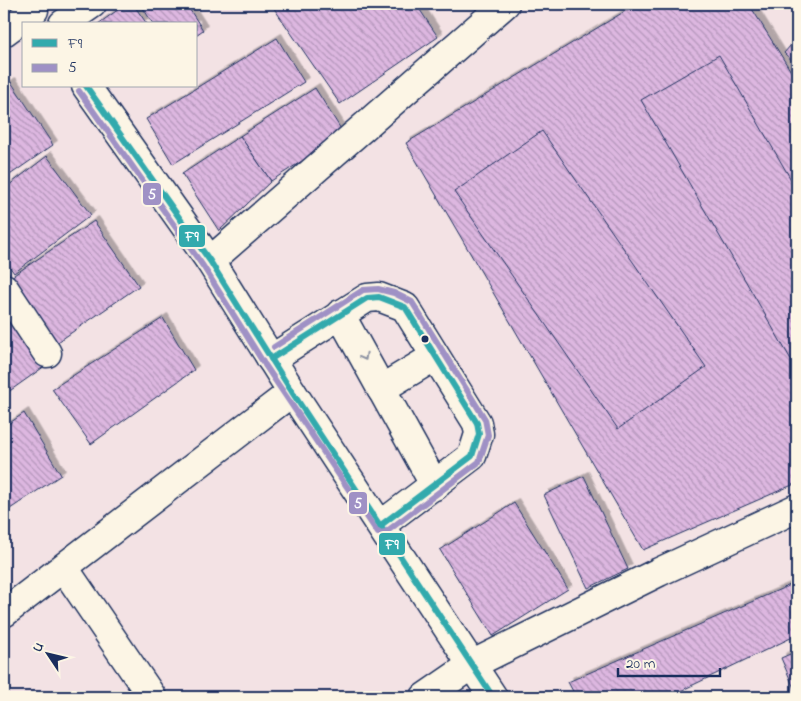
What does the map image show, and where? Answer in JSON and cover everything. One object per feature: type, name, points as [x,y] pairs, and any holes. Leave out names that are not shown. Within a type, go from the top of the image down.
[{"type":"street","points":[[66,22],[92,4]]},
{"type":"street","points":[[210,261],[505,4]]},
{"type":"street","points":[[4,32],[35,12]]},
{"type":"street","points":[[87,88],[210,261],[292,392],[493,697]]},
{"type":"street","points":[[4,288],[47,352]]},
{"type":"street","points":[[271,359],[367,298],[379,297],[406,307],[434,357],[477,423],[479,434],[472,456],[435,486],[380,525]]},
{"type":"street","points":[[340,314],[435,486]]},
{"type":"street","points":[[382,389],[434,357]]},
{"type":"street","points":[[4,613],[292,392]]},
{"type":"street","points":[[425,697],[473,664],[659,572],[797,508]]},
{"type":"street","points":[[64,568],[152,697]]},
{"type":"building","points":[[126,4],[133,4],[146,22],[101,22]]},
{"type":"building","points":[[149,4],[186,4],[198,22],[152,22],[143,8]]},
{"type":"building","points":[[271,4],[416,4],[438,37],[340,104]]},
{"type":"building","points":[[637,4],[749,4],[797,81],[797,483],[643,550],[406,143]]},
{"type":"building","points":[[198,22],[203,30],[198,34]]},
{"type":"building","points":[[277,38],[304,82],[173,164],[146,119]]},
{"type":"building","points":[[797,38],[797,65],[784,53]]},
{"type":"building","points":[[719,55],[797,190],[797,370],[641,100]]},
{"type":"building","points":[[11,82],[53,145],[4,179],[4,87]]},
{"type":"building","points":[[315,88],[344,134],[271,181],[240,136]]},
{"type":"building","points":[[542,131],[706,367],[618,429],[454,192]]},
{"type":"building","points":[[240,136],[271,181],[219,231],[182,174]]},
{"type":"building","points":[[47,156],[91,215],[14,273],[4,259],[4,189]]},
{"type":"building","points":[[94,221],[139,286],[55,344],[11,277]]},
{"type":"building","points":[[4,305],[42,354],[4,380]]},
{"type":"building","points":[[4,307],[45,366],[4,395]]},
{"type":"building","points":[[163,318],[194,370],[91,444],[52,389]]},
{"type":"building","points":[[24,413],[61,475],[4,513],[4,427]]},
{"type":"building","points":[[584,476],[628,569],[588,588],[544,495]]},
{"type":"building","points":[[514,503],[568,589],[493,636],[440,550]]},
{"type":"building","points":[[797,582],[797,635],[668,697],[576,697],[568,682]]},
{"type":"building","points":[[797,651],[797,695],[781,658]]},
{"type":"transit line","name":"F9","points":[[87,88],[210,261],[292,392],[493,697]]},
{"type":"transit line","name":"5","points":[[79,91],[203,266],[263,362]]},
{"type":"transit line","name":"5","points":[[265,365],[378,533],[386,532],[479,462],[488,435],[485,419],[412,302],[394,293],[378,289],[363,290],[274,347]]},
{"type":"transit line","name":"F9","points":[[271,359],[367,298],[379,297],[405,307],[477,423],[479,434],[472,456],[381,525]]}]
